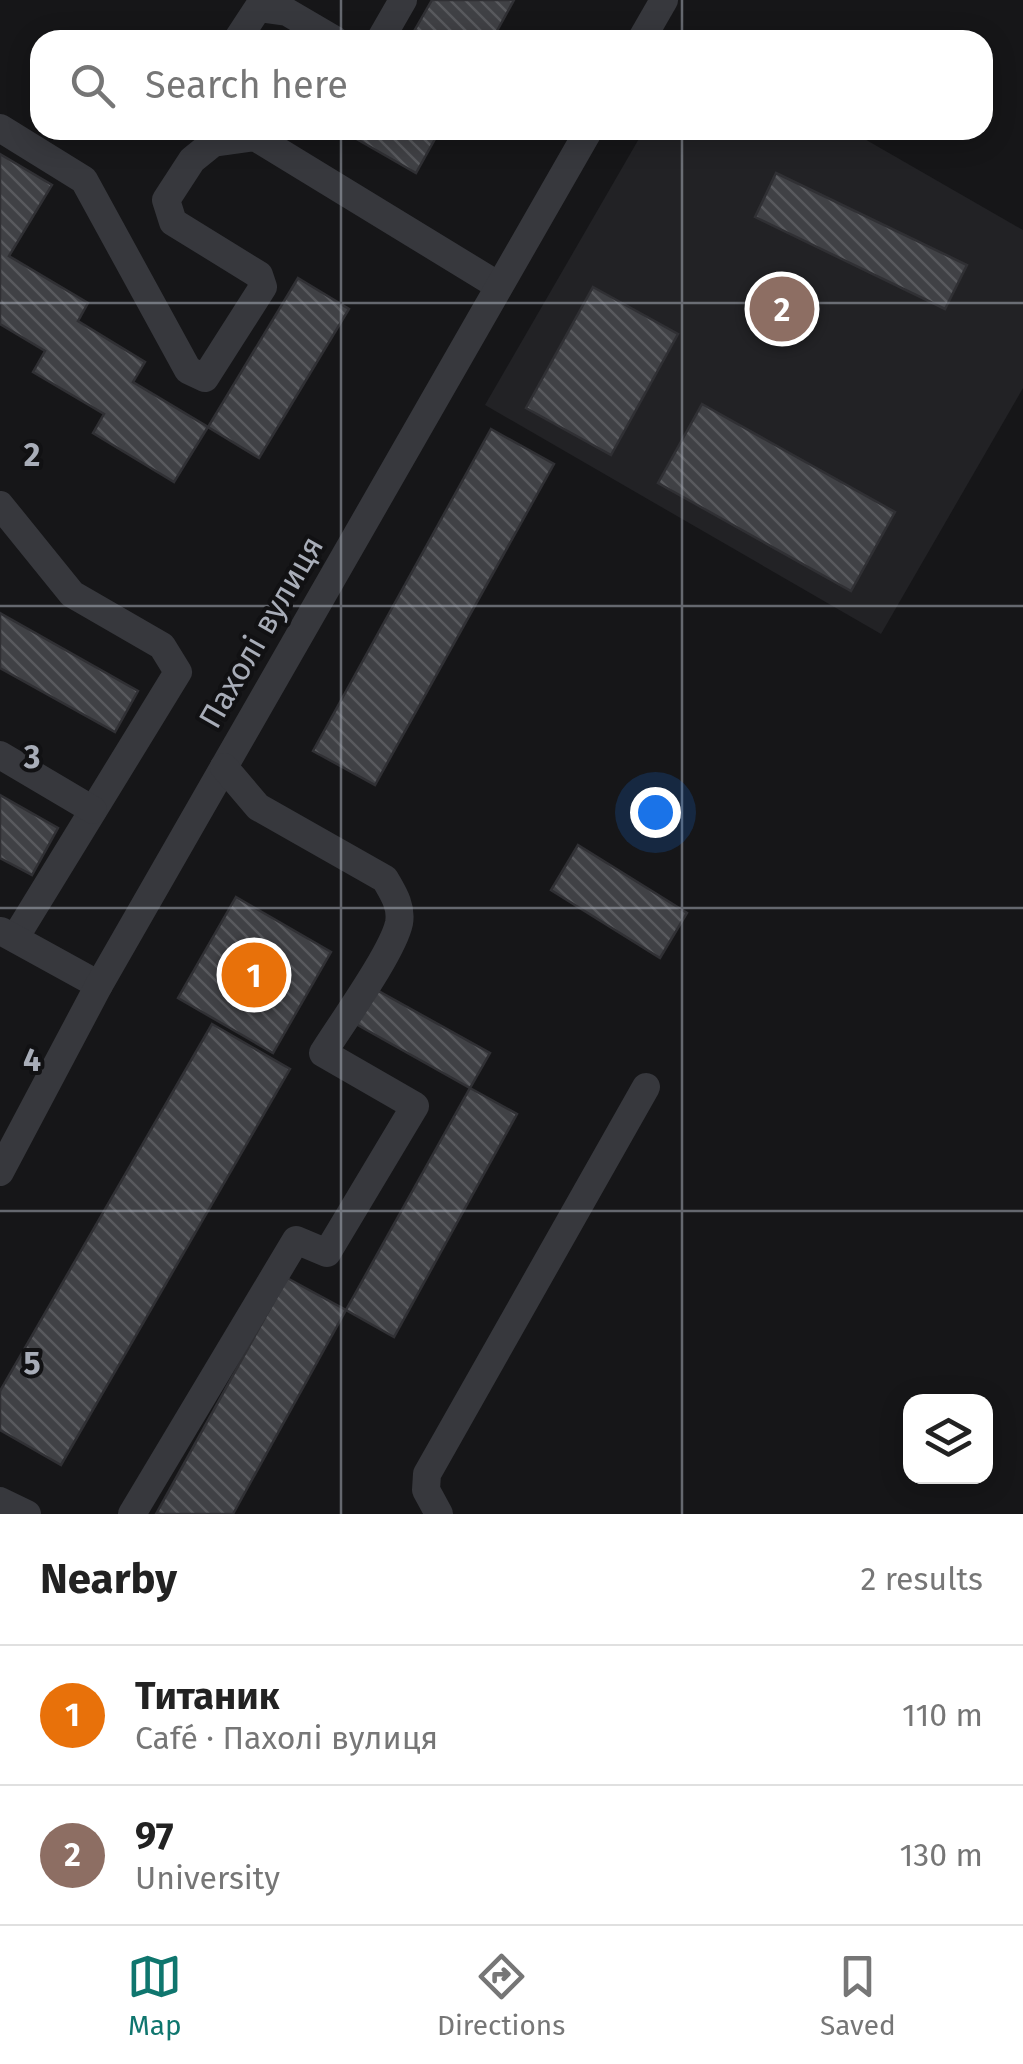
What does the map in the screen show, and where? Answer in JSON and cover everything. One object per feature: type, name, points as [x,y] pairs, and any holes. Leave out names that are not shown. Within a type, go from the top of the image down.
[{"type":"street","points":[[386,30],[403,0]]},
{"type":"street","points":[[647,30],[664,0]]},
{"type":"street","points":[[244,30],[258,8],[288,12],[319,30]]},
{"type":"street","points":[[0,128],[84,180],[188,370],[205,378],[263,286],[258,275],[172,222],[166,200],[192,160],[213,143],[225,140]]},
{"type":"street","points":[[265,140],[499,286]]},
{"type":"street","name":"Пахолі вулиця","points":[[0,1172],[99,985],[583,140]]},
{"type":"street","points":[[0,505],[72,594],[162,646],[178,672],[93,810],[8,934],[99,985]]},
{"type":"street","points":[[0,755],[93,810]]},
{"type":"street","points":[[132,1514],[296,1240],[327,1253],[415,1106],[323,1054],[390,944],[399,922],[397,898],[385,879],[258,807],[224,767]]},
{"type":"street","points":[[439,1514],[426,1490],[427,1474],[646,1087]]},
{"type":"street","points":[[0,1500],[27,1514]]},
{"type":"shaded area","points":[[638,140],[866,140],[1023,230],[1023,388],[881,634],[485,405]]},
{"type":"building","points":[[432,0],[514,0],[498,30],[415,30]]},
{"type":"building","points":[[358,140],[434,140],[416,173]]},
{"type":"building","points":[[0,154],[52,185],[9,256],[88,303],[78,321],[145,362],[133,382],[208,427],[174,482],[93,433],[104,414],[33,372],[45,351],[0,324]]},
{"type":"building","points":[[776,173],[967,265],[945,309],[755,217]]},
{"type":"building","points":[[298,278],[349,309],[259,458],[208,427]]},
{"type":"building","points":[[593,287],[678,334],[611,455],[526,408]]},
{"type":"building","points":[[702,404],[895,512],[851,591],[658,483]]},
{"type":"building","points":[[491,429],[554,464],[375,785],[313,751]]},
{"type":"building","points":[[0,613],[138,691],[115,732],[0,668]]},
{"type":"building","points":[[0,795],[58,828],[32,875],[0,858]]},
{"type":"building","points":[[578,845],[687,913],[660,958],[551,890]]},
{"type":"building","points":[[236,897],[331,952],[273,1053],[178,998]]},
{"type":"building","points":[[375,989],[490,1053],[470,1088],[356,1024]]},
{"type":"building","points":[[212,1024],[290,1069],[61,1465],[0,1430],[0,1391]]},
{"type":"building","points":[[470,1088],[517,1114],[394,1337],[346,1310]]},
{"type":"building","points":[[287,1278],[346,1310],[233,1514],[156,1514]]},
{"type":"place","name":"97","points":[[782,309]]},
{"type":"place","name":"Титаник","points":[[254,975]]}]
